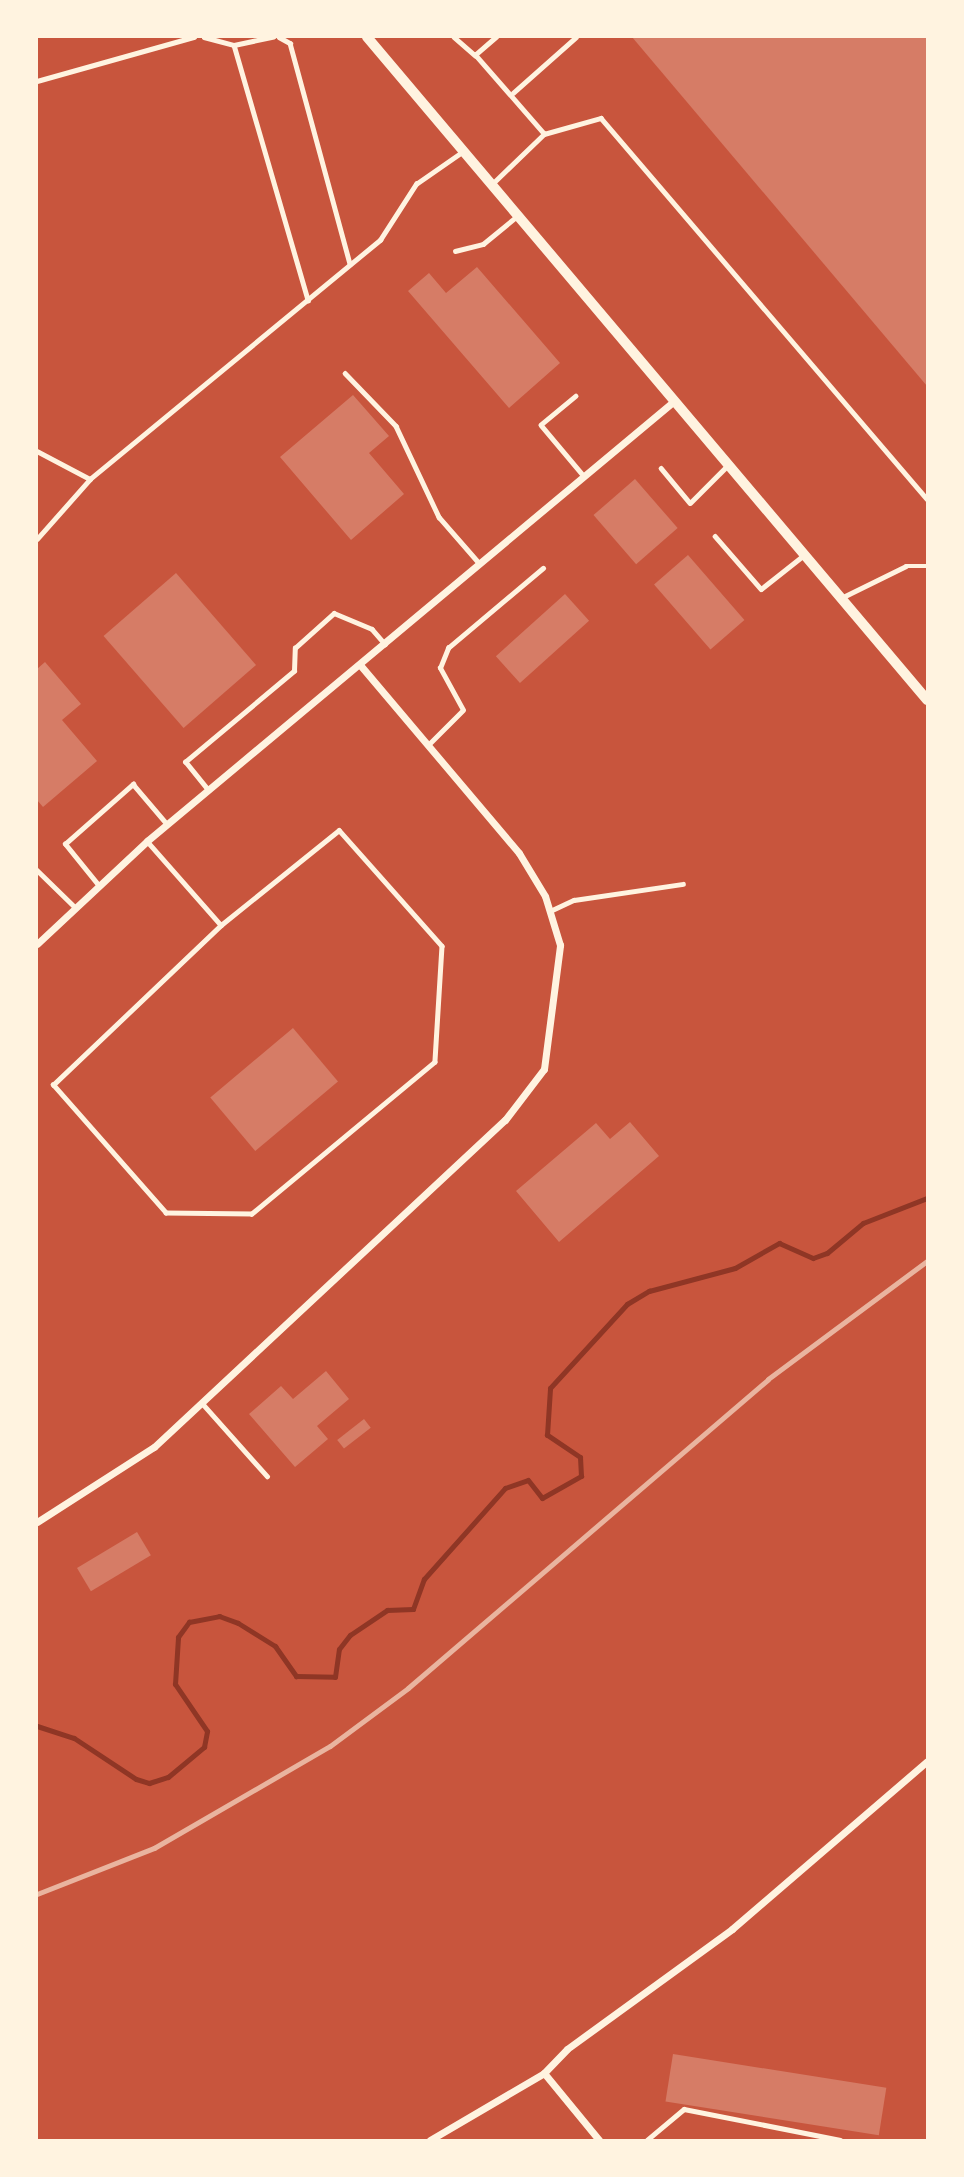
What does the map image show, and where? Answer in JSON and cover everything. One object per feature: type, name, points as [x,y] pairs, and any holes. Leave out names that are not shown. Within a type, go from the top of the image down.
[{"type":"street","points":[[367,37],[927,700]]},
{"type":"street","points":[[37,944],[147,841],[361,666],[674,401]]},
{"type":"street","points":[[37,1522],[105,1482],[202,1403],[505,1120],[544,1069],[558,994],[560,945],[550,912],[519,853],[361,666]]},
{"type":"street","points":[[430,2140],[544,2073],[567,2049],[732,1929],[927,1761]]},
{"type":"street","points":[[544,2073],[599,2140]]},
{"type":"lane","points":[[37,81],[194,37]]},
{"type":"lane","points":[[204,37],[234,45],[273,37]]},
{"type":"lane","points":[[279,37],[290,43],[350,264]]},
{"type":"lane","points":[[454,37],[513,93],[544,134]]},
{"type":"lane","points":[[475,55],[496,37]]},
{"type":"lane","points":[[513,93],[576,37]]},
{"type":"lane","points":[[234,45],[308,300]]},
{"type":"lane","points":[[491,185],[544,134],[601,118],[927,499]]},
{"type":"lane","points":[[37,539],[90,479],[380,240],[416,184],[462,152]]},
{"type":"lane","points":[[455,251],[482,244],[517,216]]},
{"type":"lane","points":[[345,373],[396,426],[439,517],[480,564]]},
{"type":"lane","points":[[576,396],[541,425],[584,477]]},
{"type":"lane","points":[[37,451],[90,479]]},
{"type":"lane","points":[[661,468],[690,503],[728,465]]},
{"type":"lane","points":[[715,536],[761,589],[804,554]]},
{"type":"lane","points":[[841,598],[906,566],[927,566]]},
{"type":"lane","points":[[428,745],[463,710],[440,667],[448,648],[543,568]]},
{"type":"lane","points":[[209,790],[185,762],[294,671],[295,648],[334,613],[372,629],[385,645]]},
{"type":"lane","points":[[99,886],[65,844],[134,784],[167,824]]},
{"type":"lane","points":[[339,830],[442,946],[435,1062],[252,1214],[166,1213],[53,1085],[221,925],[339,830]]},
{"type":"lane","points":[[147,841],[221,925]]},
{"type":"lane","points":[[37,870],[76,908]]},
{"type":"lane","points":[[550,912],[574,900],[683,884]]},
{"type":"lane","points":[[202,1403],[267,1476]]},
{"type":"lane","points":[[647,2140],[684,2109],[840,2140]]},
{"type":"building","points":[[632,37],[927,37],[927,386]]},
{"type":"building","points":[[477,267],[560,363],[509,408],[408,291],[429,273],[446,293]]},
{"type":"building","points":[[353,395],[389,436],[369,453],[404,494],[351,540],[280,457]]},
{"type":"building","points":[[635,479],[678,528],[636,564],[593,515]]},
{"type":"building","points":[[688,555],[744,620],[710,649],[654,585]]},
{"type":"building","points":[[176,573],[256,665],[184,728],[104,636]]},
{"type":"building","points":[[565,594],[589,621],[520,683],[496,656]]},
{"type":"building","points":[[45,662],[81,704],[62,720],[97,761],[43,807],[37,800],[37,669]]},
{"type":"building","points":[[293,1028],[338,1082],[255,1151],[210,1097]]},
{"type":"building","points":[[630,1122],[659,1156],[559,1242],[516,1191],[596,1123],[610,1139]]},
{"type":"building","points":[[326,1371],[349,1399],[317,1426],[328,1439],[295,1467],[249,1414],[281,1386],[293,1399]]},
{"type":"building","points":[[364,1419],[371,1428],[344,1449],[337,1440]]},
{"type":"building","points":[[137,1532],[151,1555],[91,1591],[77,1568]]},
{"type":"building","points":[[673,2054],[886,2088],[879,2135],[665,2101]]},
{"type":"waterway","points":[[37,1726],[74,1738],[136,1779],[149,1783],[168,1777],[204,1747],[207,1731],[175,1684],[178,1637],[189,1622],[219,1616],[238,1623],[275,1646],[296,1676],[335,1677],[339,1649],[350,1635],[387,1610],[413,1609],[424,1579],[505,1488],[528,1480],[542,1498],[581,1476],[580,1457],[547,1435],[550,1388],[627,1304],[649,1291],[735,1268],[779,1243],[813,1258],[827,1253],[863,1223],[927,1198]]},
{"type":"railway","points":[[37,1894],[154,1848],[330,1746],[408,1688],[768,1379],[927,1261]]}]
